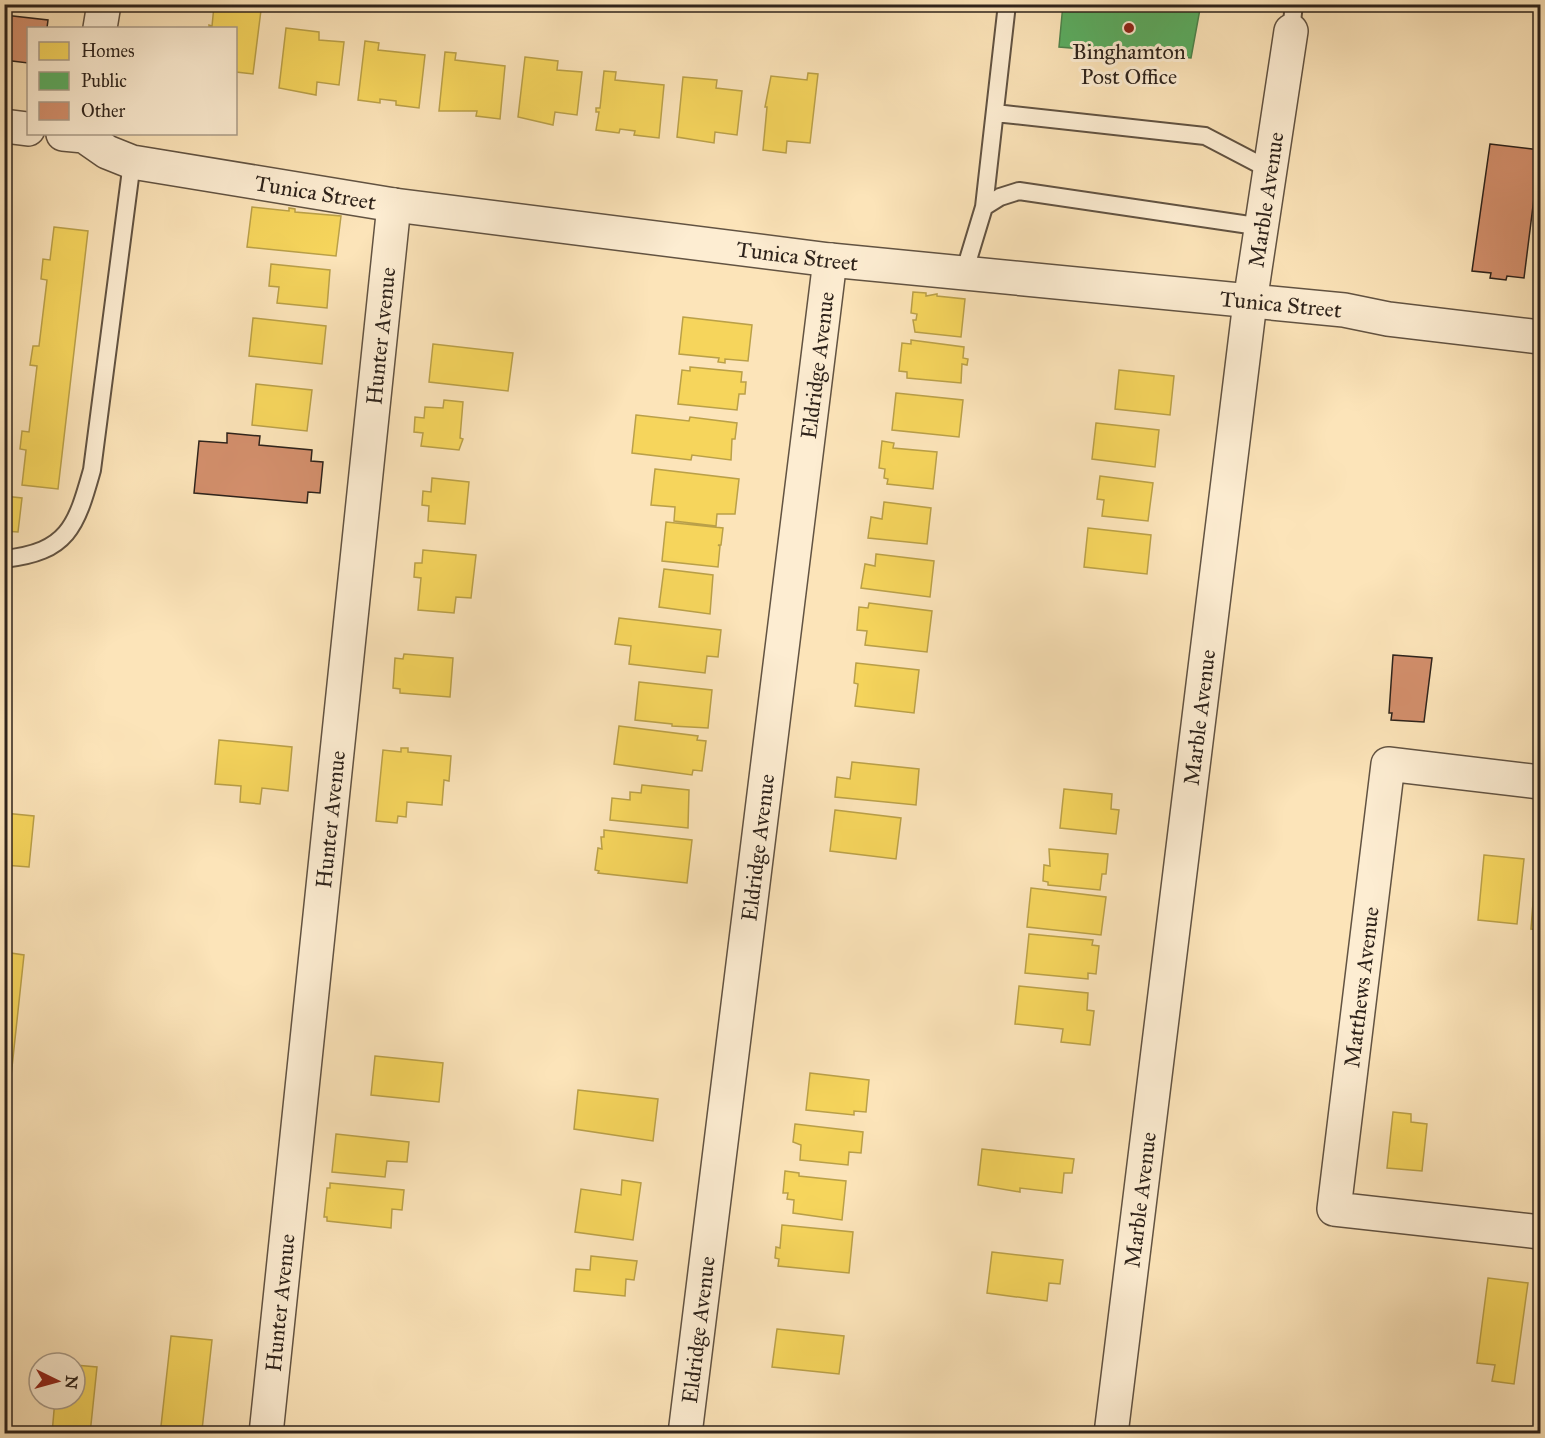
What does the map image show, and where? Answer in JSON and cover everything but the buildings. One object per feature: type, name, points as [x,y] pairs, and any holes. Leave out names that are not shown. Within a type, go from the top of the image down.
[{"type":"street","points":[[100,27],[104,4]]},
{"type":"street","name":"Marble Avenue","points":[[1112,1434],[1250,302],[1263,227],[1292,18]]},
{"type":"street","points":[[4,126],[27,129]]},
{"type":"street","name":"Tunica Street","points":[[79,135],[107,152],[132,162],[394,205],[830,260],[1344,310],[1388,319],[1540,337]]},
{"type":"street","name":"Hunter Avenue","points":[[266,1434],[394,205]]},
{"type":"street","name":"Eldridge Avenue","points":[[685,1434],[830,260]]},
{"type":"street","name":"Matthews Avenue","points":[[1540,782],[1388,764],[1334,1209],[1540,1232]]},
{"type":"lane","points":[[964,273],[984,207],[1007,4]]},
{"type":"lane","points":[[995,113],[1204,136],[1270,170]]},
{"type":"lane","points":[[4,559],[29,556],[63,540],[82,508],[92,470],[132,162]]},
{"type":"lane","points":[[984,207],[1000,197],[1019,191],[1263,227]]},
{"type":"place","name":"Binghamton Post Office","points":[[1129,28]]}]
